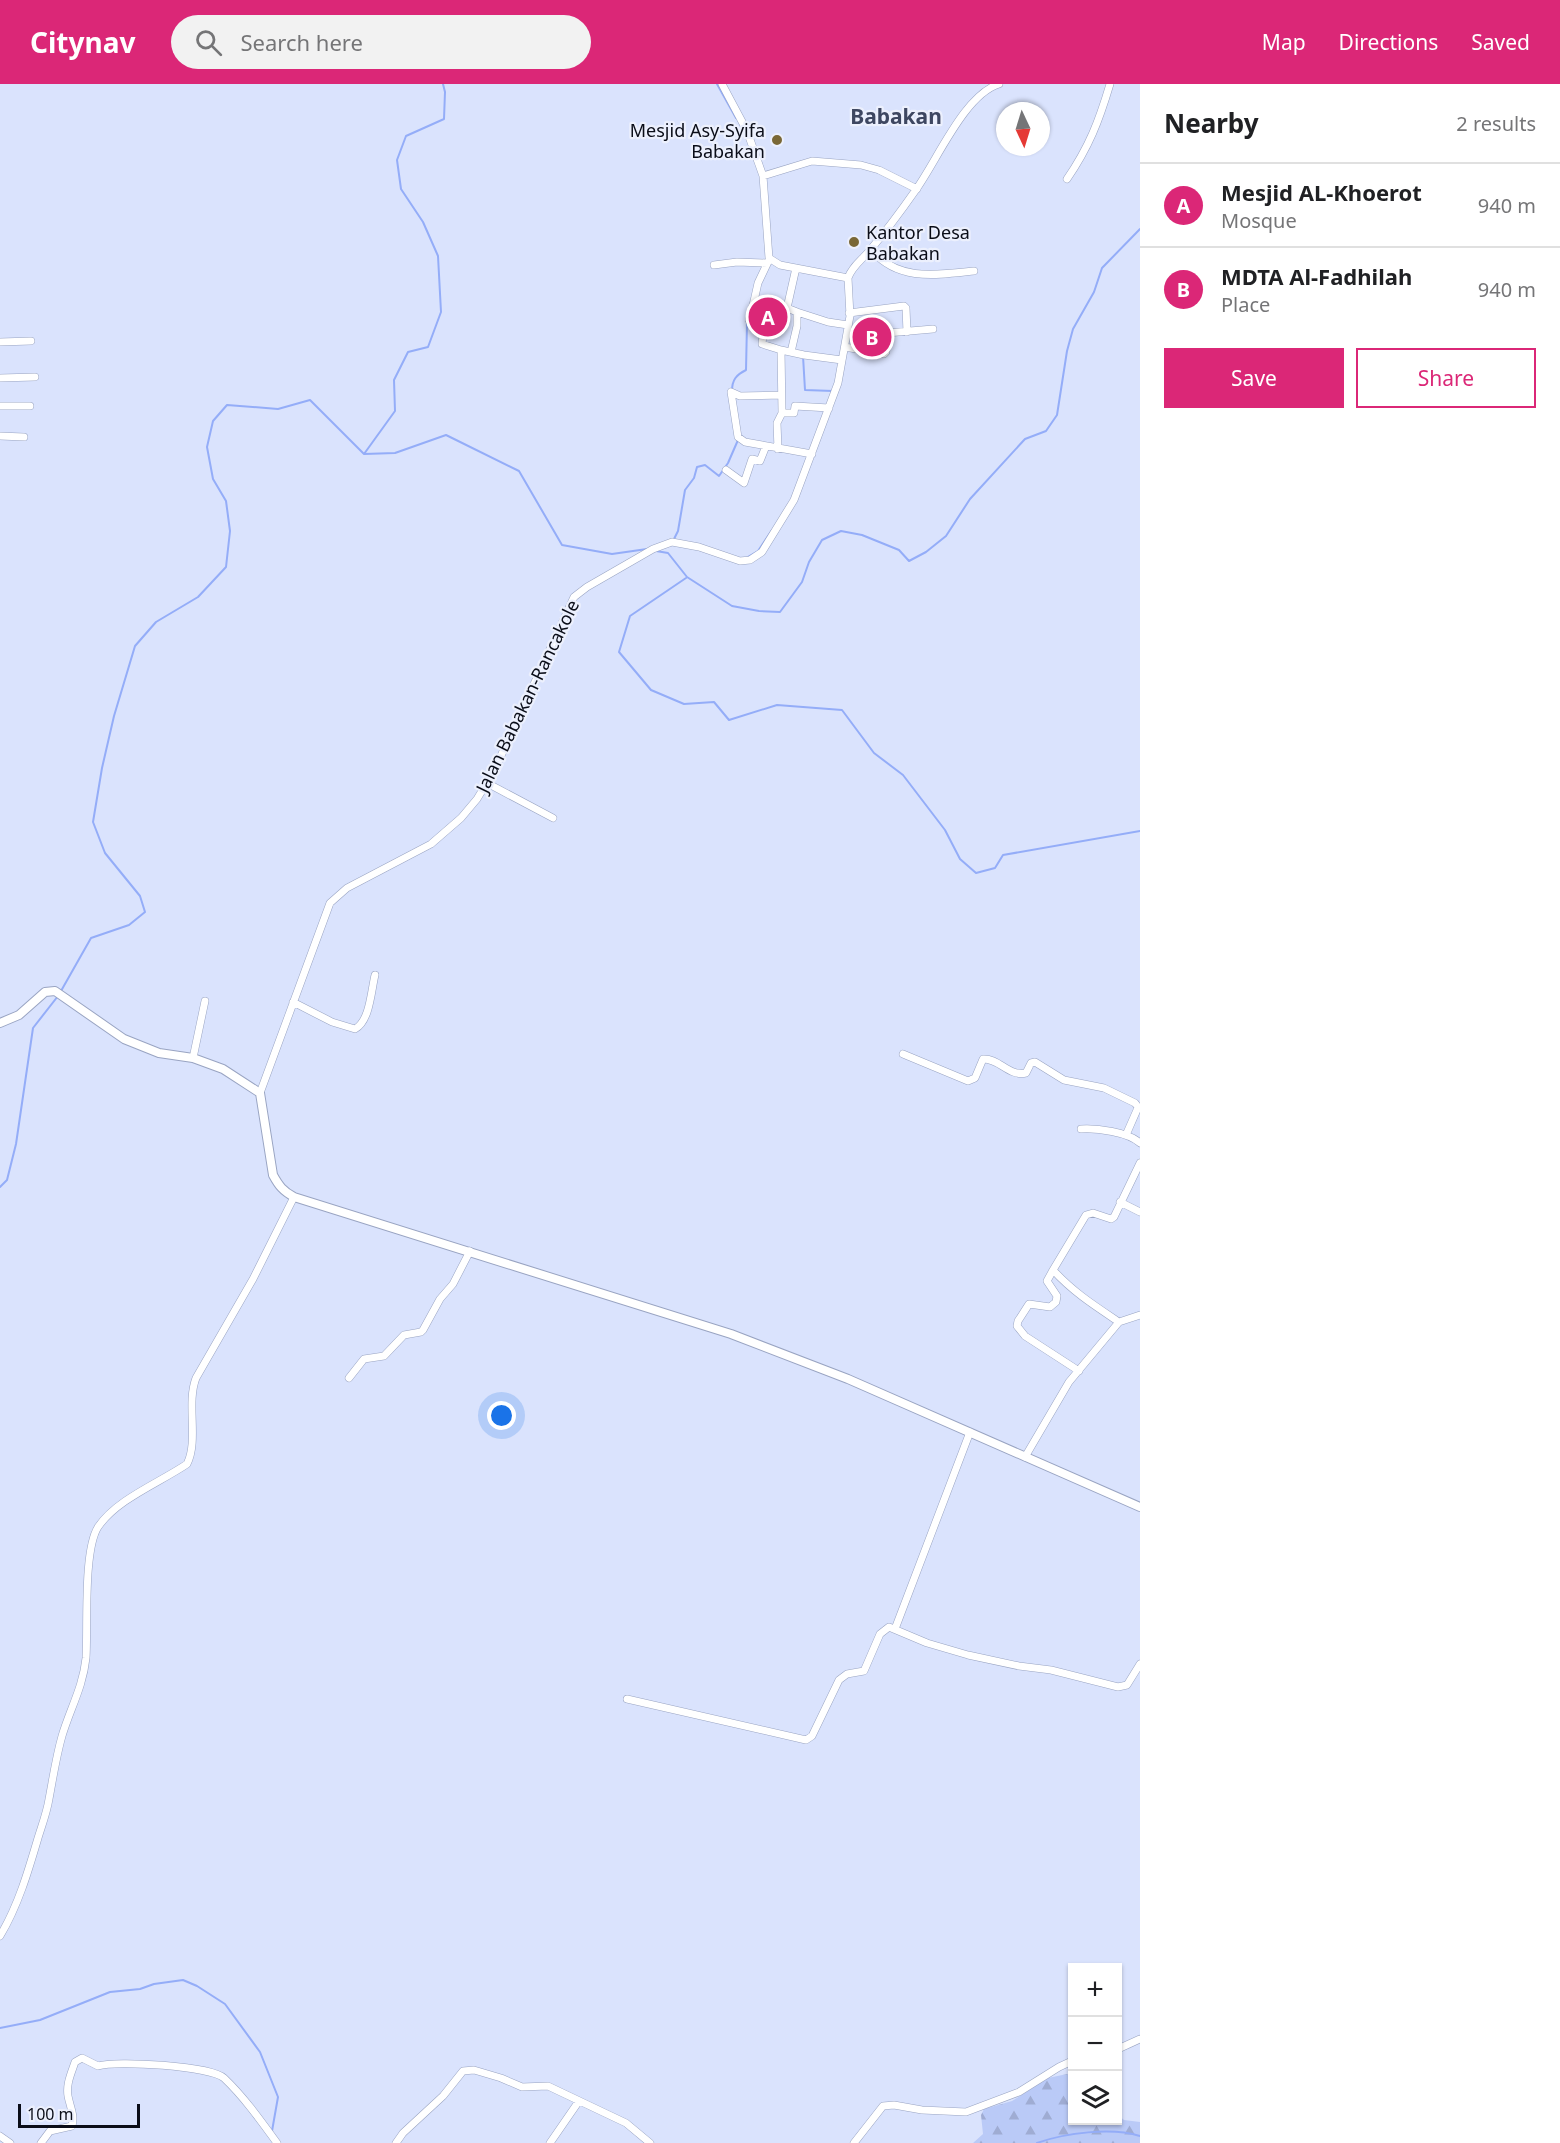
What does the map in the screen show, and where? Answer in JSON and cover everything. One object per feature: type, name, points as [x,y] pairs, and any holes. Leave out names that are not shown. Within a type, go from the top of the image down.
[{"type":"street","points":[[722,84],[747,131],[763,176],[769,262],[758,283],[749,320],[764,326],[762,344],[781,350],[842,360]]},
{"type":"street","points":[[714,265],[736,261],[769,262],[848,278],[851,270],[871,249],[917,189],[971,103],[997,84]]},
{"type":"street","points":[[1067,179],[1085,152],[1098,124],[1110,84]]},
{"type":"street","points":[[763,176],[812,161],[861,165],[879,170],[917,189]]},
{"type":"street","points":[[871,249],[890,267],[906,273],[944,274],[974,271]]},
{"type":"street","points":[[787,308],[796,268]]},
{"type":"street","name":"Jalan Babakan-Rancakole","points":[[260,1093],[330,903],[347,888],[430,844],[461,818],[477,799],[487,783],[574,597],[587,587],[652,550],[675,542],[699,547],[735,560],[746,561],[762,552],[794,500],[838,383],[848,325],[848,278]]},
{"type":"street","points":[[754,302],[787,308],[828,322],[848,325]]},
{"type":"street","points":[[849,313],[904,306],[907,332]]},
{"type":"street","points":[[791,352],[797,326],[797,312]]},
{"type":"street","points":[[844,347],[885,353],[886,333],[933,329]]},
{"type":"street","points":[[0,342],[31,341]]},
{"type":"street","points":[[778,449],[777,425],[782,413],[781,350]]},
{"type":"street","points":[[0,378],[35,377]]},
{"type":"street","points":[[781,395],[740,396],[731,392],[738,438],[778,449],[810,454]]},
{"type":"street","points":[[0,405],[30,406]]},
{"type":"street","points":[[782,413],[794,413],[795,406],[829,408]]},
{"type":"street","points":[[0,436],[24,437]]},
{"type":"street","points":[[726,470],[744,483],[752,459],[760,461],[766,446]]},
{"type":"street","points":[[487,783],[552,818]]},
{"type":"street","points":[[293,1002],[332,1022],[355,1029],[359,1027],[367,1012],[375,975]]},
{"type":"street","points":[[0,1023],[19,1016],[45,992],[55,991],[124,1039],[159,1053],[192,1058],[223,1069],[260,1093],[273,1175],[284,1192],[294,1197],[730,1335],[848,1378],[1140,1507]]},
{"type":"street","points":[[192,1058],[205,1001]]},
{"type":"street","points":[[903,1054],[968,1081],[975,1078],[983,1059],[991,1059],[1008,1070],[1021,1074],[1026,1073],[1031,1063],[1035,1062],[1064,1080],[1104,1088],[1135,1103],[1138,1107],[1126,1134]]},
{"type":"street","points":[[1081,1129],[1126,1134],[1140,1143]]},
{"type":"street","points":[[1079,1371],[1025,1336],[1017,1326],[1018,1321],[1029,1304],[1050,1307],[1056,1302],[1057,1296],[1047,1281],[1084,1216],[1093,1213],[1112,1219],[1140,1163]]},
{"type":"street","points":[[0,1936],[10,1920],[27,1876],[49,1800],[61,1738],[81,1686],[86,1659],[87,1609],[93,1537],[104,1519],[116,1509],[187,1464],[191,1442],[192,1387],[196,1377],[253,1279],[294,1197]]},
{"type":"street","points":[[1120,1202],[1140,1212]]},
{"type":"street","points":[[349,1378],[364,1359],[384,1356],[404,1335],[423,1330],[440,1299],[453,1284],[470,1251]]},
{"type":"street","points":[[1053,1270],[1083,1298],[1119,1322]]},
{"type":"street","points":[[1025,1457],[1070,1382],[1119,1322],[1140,1315]]},
{"type":"street","points":[[895,1629],[970,1432]]},
{"type":"street","points":[[627,1700],[806,1740],[812,1736],[842,1676],[864,1671],[880,1634],[887,1627],[927,1643],[968,1655],[1051,1670],[1118,1687],[1127,1685],[1140,1664]]},
{"type":"street","points":[[1122,2047],[1140,2039]]},
{"type":"street","points":[[40,2143],[51,2131],[72,2126],[74,2115],[68,2097],[68,2082],[75,2062],[82,2058],[98,2066],[109,2062],[167,2066],[203,2071],[223,2077],[277,2143]]},
{"type":"street","points":[[854,2143],[883,2106],[966,2112],[1019,2092],[1068,2063]]},
{"type":"street","points":[[396,2143],[403,2133],[443,2096],[463,2072],[468,2070],[501,2078],[522,2087],[548,2086],[626,2123],[650,2143]]},
{"type":"street","points":[[550,2143],[579,2101]]},
{"type":"street","points":[[0,2136],[10,2143]]},
{"type":"green space","points":[[1068,2075],[1068,2125],[1122,2125],[1122,2118],[1140,2122],[1140,2143],[973,2143],[983,2134],[981,2115],[984,2109],[1012,2101],[1048,2078]]},
{"type":"waterway","points":[[364,454],[395,411],[394,380],[408,352],[428,347],[441,312],[438,256],[423,222],[401,189],[397,160],[406,136],[444,119],[443,84]]},
{"type":"waterway","points":[[717,84],[736,118]]},
{"type":"waterway","points":[[656,551],[668,553],[687,577],[732,606],[780,612],[802,582],[809,562],[822,540],[841,531],[862,535],[899,550],[909,561],[926,552],[946,536],[970,499],[1025,439],[1046,431],[1057,415],[1067,351],[1073,329],[1094,292],[1102,268],[1140,229]]},
{"type":"waterway","points":[[732,391],[735,378],[746,370],[747,323]]},
{"type":"waterway","points":[[803,356],[805,390],[833,391]]},
{"type":"waterway","points":[[61,991],[91,938],[129,925],[145,912],[140,896],[105,853],[93,822],[114,716],[135,646],[156,622],[198,597],[226,567],[230,531],[226,501],[213,479],[207,447],[213,421],[227,405],[278,409],[310,400],[364,454],[395,453],[446,435],[519,471],[562,545],[612,554],[647,549]]},
{"type":"waterway","points":[[674,539],[678,531],[685,490],[694,478],[697,467],[705,465],[719,476],[728,463],[738,440]]},
{"type":"waterway","points":[[746,558],[758,551],[772,530]]},
{"type":"waterway","points":[[686,578],[630,616],[619,652],[651,690],[684,704],[714,702],[729,720],[777,705],[842,710],[874,753],[903,775],[945,830],[960,859],[976,873],[995,868],[1003,855],[1140,831]]},
{"type":"waterway","points":[[0,1187],[7,1180],[16,1144],[33,1028],[58,996]]},
{"type":"waterway","points":[[0,2028],[40,2020],[110,1992],[140,1989],[154,1984],[183,1980],[225,2004],[260,2052],[278,2097],[272,2131]]},
{"type":"waterway","points":[[1037,2143],[1088,2132],[1116,2132],[1140,2136]]},
{"type":"place","name":"Mesjid Asy-Syifa Babakan","points":[[777,140]]},
{"type":"place","name":"Kantor Desa Babakan","points":[[854,242]]},
{"type":"place","name":"Mesjid AL-Khoerot","points":[[768,317]]},
{"type":"place","name":"MDTA Al-Fadhilah","points":[[872,337]]},
{"type":"district","name":"Babakan","points":[[896,116]]}]
